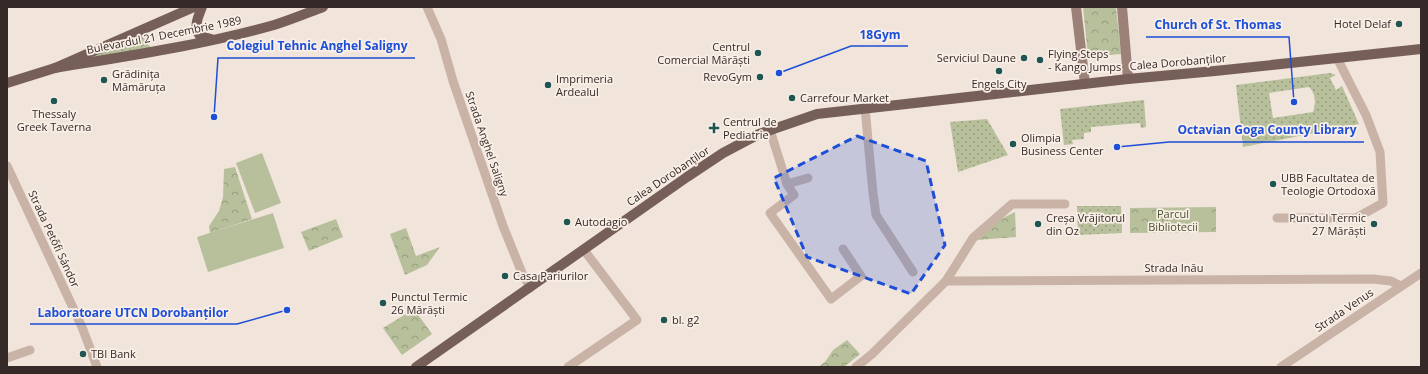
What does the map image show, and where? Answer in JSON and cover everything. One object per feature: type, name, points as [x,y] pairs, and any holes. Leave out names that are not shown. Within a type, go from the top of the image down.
[{"type":"main road","name":"Bulevardul 21 Decembrie 1989","points":[[7,84],[55,68],[194,7]]},
{"type":"main road","points":[[202,7],[196,28],[200,36],[212,39]]},
{"type":"main road","name":"Bulevardul 21 Decembrie 1989","points":[[55,68],[212,39],[273,25],[323,7]]},
{"type":"main road","points":[[1076,7],[1085,84]]},
{"type":"main road","points":[[1122,7],[1128,79]]},
{"type":"main road","name":"Calea Dorobanților","points":[[416,367],[723,153],[770,130],[817,114],[1128,79],[1421,49]]},
{"type":"street","name":"Strada Anghel Saligny","points":[[427,7],[441,40],[453,80],[503,226],[522,273],[530,288]]},
{"type":"street","points":[[1278,218],[1356,218],[1382,203],[1380,152],[1366,115],[1337,58]]},
{"type":"street","points":[[865,108],[876,215],[913,272]]},
{"type":"street","points":[[770,130],[788,184],[794,195],[770,213],[831,298],[861,276],[843,249]]},
{"type":"street","name":"Strada Petőfi Sándor","points":[[7,166],[82,327],[97,367]]},
{"type":"street","points":[[788,184],[808,178]]},
{"type":"street","points":[[856,367],[872,354],[946,281],[973,238],[1012,204],[1065,204]]},
{"type":"street","points":[[568,367],[637,320],[584,250]]},
{"type":"street","name":"Strada Venus","points":[[1281,367],[1421,273]]},
{"type":"street","name":"Strada Inău","points":[[946,281],[1373,279],[1391,281],[1401,286]]},
{"type":"street","points":[[7,358],[30,350]]},
{"type":"highlighted area","points":[[857,136],[926,161],[945,245],[911,294],[807,257],[774,178]]},
{"type":"green space","points":[[1083,7],[1116,7],[1121,54],[1088,57]]},
{"type":"green space","points":[[145,30],[146,42],[152,49],[64,65]]},
{"type":"green space","points":[[1330,73],[1336,75],[1330,78],[1336,90],[1342,86],[1359,124],[1243,147],[1236,85]],"holes":[[[1309,87],[1315,99],[1313,112],[1273,118],[1269,93]]]},
{"type":"green space","points":[[1144,100],[1146,127],[1141,128],[1140,123],[1091,127],[1091,132],[1084,133],[1084,139],[1072,140],[1073,144],[1064,145],[1060,109]]},
{"type":"green space","points":[[987,119],[1008,155],[958,172],[950,122]]},
{"type":"green space","points":[[262,153],[281,203],[255,213],[236,163]]},
{"type":"green space","points":[[235,167],[252,219],[210,233],[209,226],[219,211],[223,197],[224,169]]},
{"type":"green space","points":[[1077,206],[1121,206],[1122,233],[1078,235]]},
{"type":"green space","name":"Parcul Bibliotecii","points":[[1216,207],[1216,232],[1130,233],[1130,208]]},
{"type":"green space","points":[[1174,209],[1212,209],[1212,229],[1174,229]]},
{"type":"green space","points":[[1015,212],[1016,237],[977,240],[997,221]]},
{"type":"green space","points":[[273,213],[284,248],[208,272],[197,237]]},
{"type":"green space","points":[[336,219],[343,237],[309,251],[301,232]]},
{"type":"green space","points":[[406,228],[416,256],[440,247],[427,265],[405,275],[390,234]]},
{"type":"green space","points":[[414,309],[432,334],[402,355],[383,328]]},
{"type":"green space","points":[[847,340],[860,354],[844,367],[818,367],[825,362],[833,350]]},
{"type":"place","name":"Hotel Delaf","points":[[1399,24]]},
{"type":"place","name":"Centrul Comercial Mărăști","points":[[758,53]]},
{"type":"place","name":"Serviciul Daune","points":[[1024,58]]},
{"type":"place","name":"Flying Steps - Kango Jumps","points":[[1040,60]]},
{"type":"place","name":"Engels City","points":[[999,71]]},
{"type":"place","name":"18Gym","points":[[779,73]]},
{"type":"place","name":"RevoGym","points":[[760,77]]},
{"type":"place","name":"Grădinița Mămăruța","points":[[104,80]]},
{"type":"place","name":"Imprimeria Ardealul","points":[[548,85]]},
{"type":"place","name":"Carrefour Market","points":[[792,98]]},
{"type":"place","name":"Thessaly Greek Taverna","points":[[54,101]]},
{"type":"place","name":"Church of St. Thomas","points":[[1294,102]]},
{"type":"place","name":"Colegiul Tehnic Anghel Saligny","points":[[214,117]]},
{"type":"place","name":"Centrul de Pediatrie","points":[[714,128]]},
{"type":"place","name":"Olimpia Business Center","points":[[1013,144]]},
{"type":"place","name":"Octavian Goga County Library","points":[[1117,147]]},
{"type":"place","name":"UBB Facultatea de Teologie Ortodoxă","points":[[1273,184]]},
{"type":"place","name":"Autodagio","points":[[567,222]]},
{"type":"place","name":"Creșa Vrăjitorul din Oz","points":[[1038,224]]},
{"type":"place","name":"Punctul Termic 27 Mărăști","points":[[1374,224]]},
{"type":"place","name":"Casa Pariurilor","points":[[505,276]]},
{"type":"place","name":"Punctul Termic 26 Mărăști","points":[[383,303]]},
{"type":"place","name":"Laboratoare UTCN Dorobanților","points":[[287,310]]},
{"type":"place","name":"bl. g2","points":[[664,320]]},
{"type":"place","name":"TBI Bank","points":[[83,354]]}]
